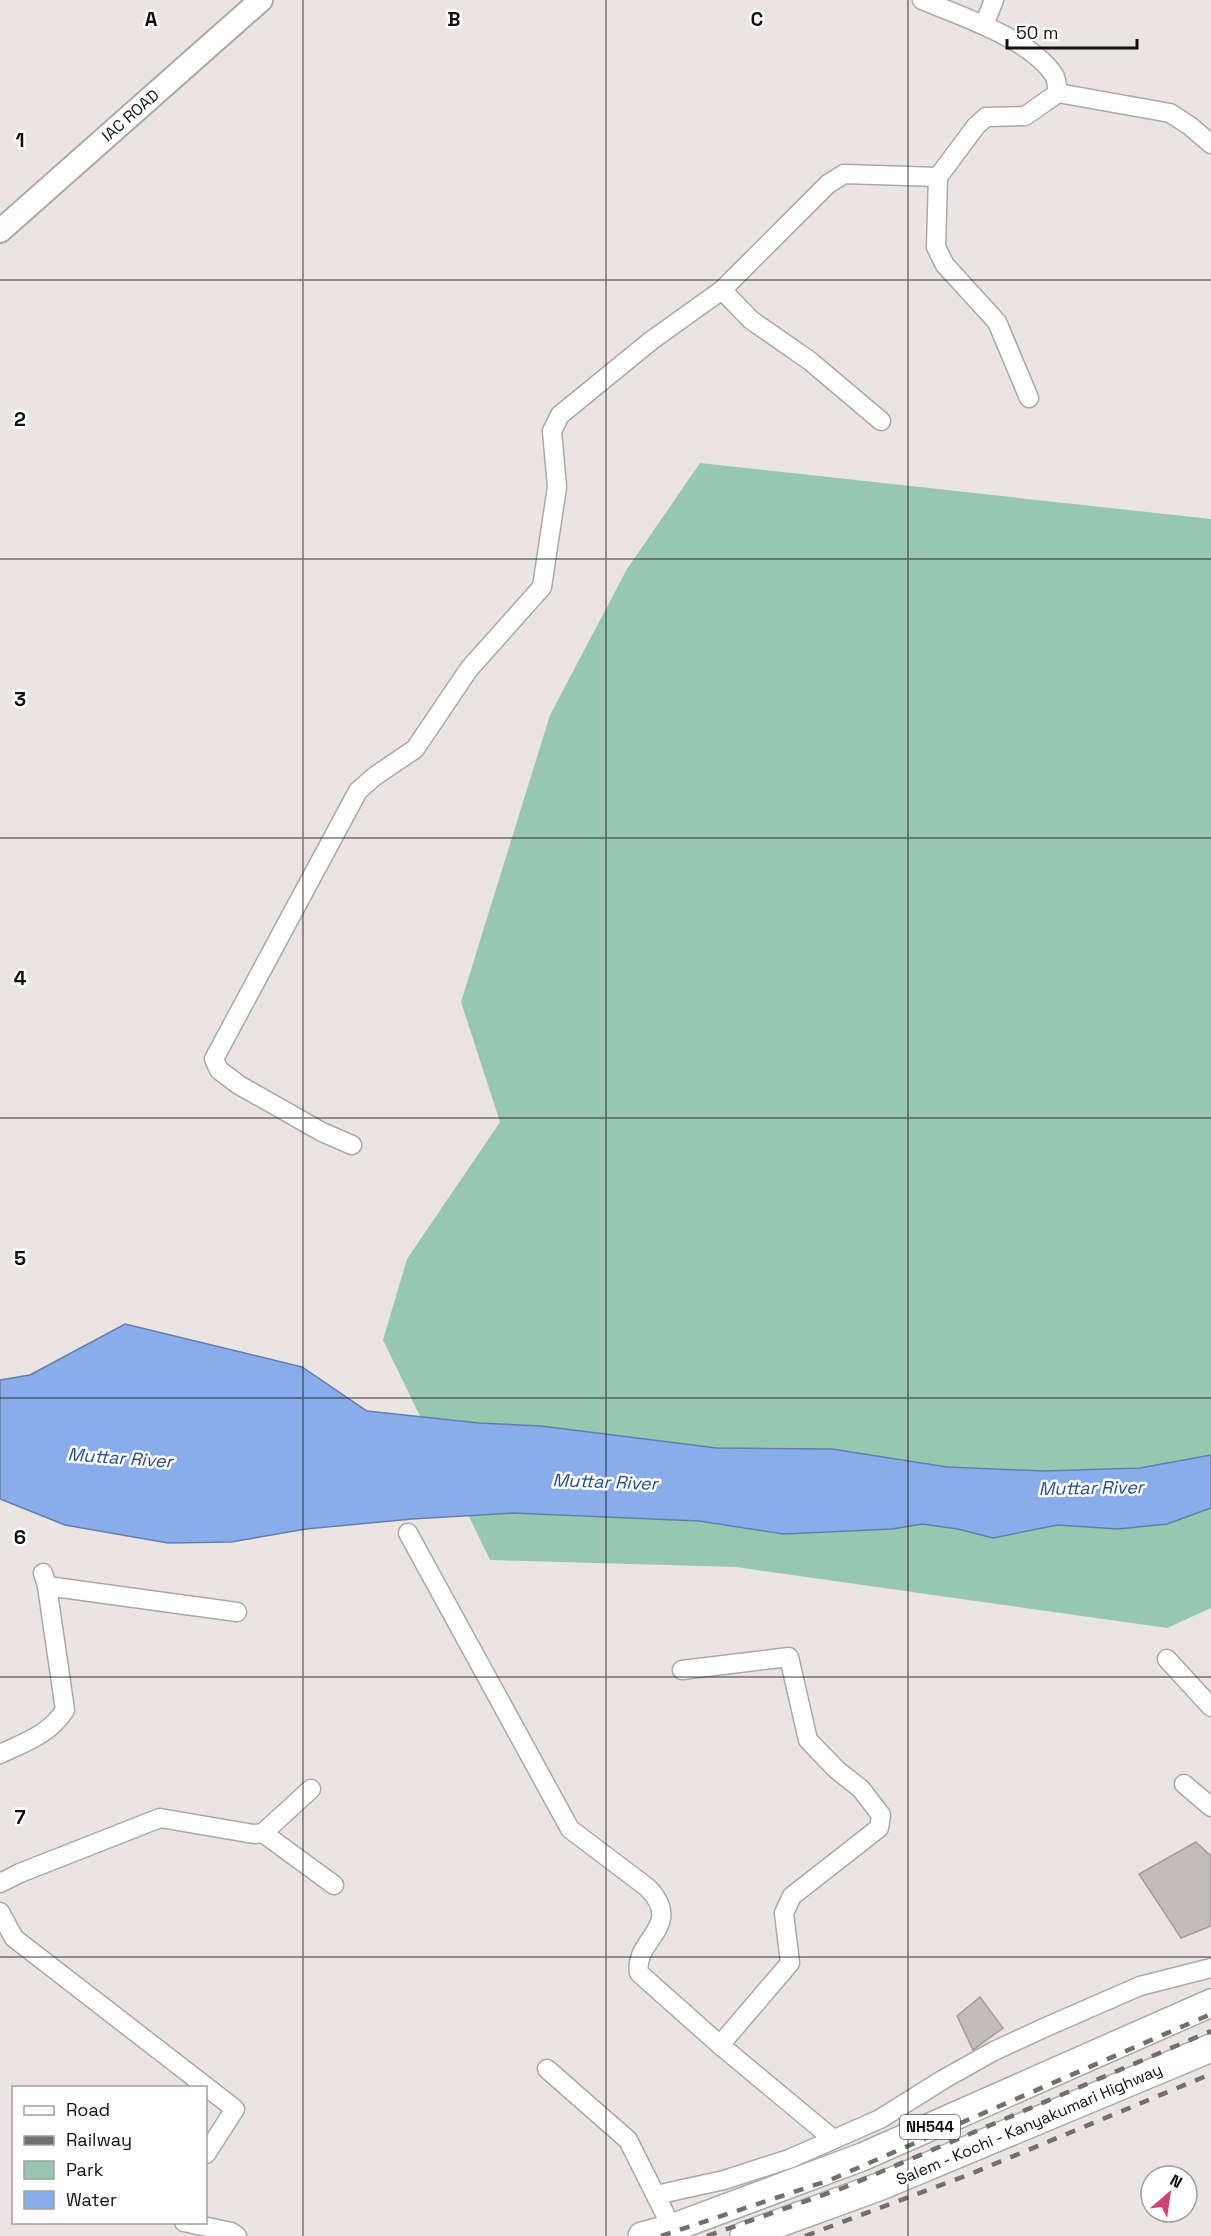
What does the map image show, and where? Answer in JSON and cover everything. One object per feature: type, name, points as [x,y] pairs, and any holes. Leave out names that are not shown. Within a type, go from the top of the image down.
[{"type":"highway","name":"NH544","points":[[642,2236],[672,2228],[861,2157],[1211,2002]]},
{"type":"highway","name":"Salem - Kochi - Kanyakumari Highway","points":[[744,2236],[881,2186],[1211,2048]]},
{"type":"main road","name":"IAC ROAD","points":[[0,231],[261,0]]},
{"type":"street","points":[[922,0],[984,25],[1033,52],[1055,76],[1059,93]]},
{"type":"street","points":[[984,25],[994,0]]},
{"type":"street","points":[[1029,398],[997,322],[945,265],[936,247],[938,177],[976,126],[986,117],[1025,116],[1059,93],[1170,113],[1191,126],[1211,144]]},
{"type":"street","points":[[352,1145],[322,1132],[239,1085],[219,1070],[213,1059],[357,791],[415,749],[468,669],[542,587],[557,487],[552,431],[560,415],[652,340],[722,290],[828,184],[844,174],[938,177]]},
{"type":"street","points":[[722,290],[751,320],[810,361],[881,421]]},
{"type":"street","points":[[408,1533],[570,1829],[648,1888],[658,1899],[662,1911],[660,1926],[639,1960],[639,1973],[720,2045],[833,2139]]},
{"type":"street","points":[[0,1754],[35,1738],[52,1726],[65,1710],[45,1579],[237,1612]]},
{"type":"street","points":[[682,1670],[789,1657],[808,1740],[837,1770],[861,1789],[881,1815],[879,1828],[792,1896],[784,1913],[790,1963],[720,2045]]},
{"type":"street","points":[[1167,1659],[1211,1707]]},
{"type":"street","points":[[1184,1784],[1211,1807]]},
{"type":"street","points":[[0,1883],[160,1818],[254,1834],[263,1833],[311,1789]]},
{"type":"street","points":[[263,1833],[334,1885]]},
{"type":"street","points":[[0,1913],[14,1938],[205,2086]]},
{"type":"street","points":[[656,2195],[724,2180],[789,2159],[880,2119],[984,2056],[1046,2027],[1140,1986],[1211,1968]]},
{"type":"street","points":[[547,2069],[628,2140],[672,2228]]},
{"type":"street","points":[[207,2087],[235,2109],[207,2152]]},
{"type":"street","points":[[173,2236],[183,2224]]},
{"type":"street","points":[[189,2224],[231,2232],[237,2236]]},
{"type":"green space","points":[[700,463],[1211,519],[1211,1608],[1167,1628],[736,1567],[490,1560],[383,1340],[407,1259],[500,1122],[461,1002],[550,715],[627,569]]},
{"type":"water","name":"Muttar River","points":[[125,1324],[302,1367],[367,1411],[479,1423],[541,1426],[717,1448],[832,1449],[947,1467],[1044,1471],[1140,1468],[1211,1455],[1211,1508],[1167,1524],[1118,1529],[1057,1525],[993,1538],[958,1529],[922,1524],[892,1529],[784,1534],[699,1521],[513,1513],[412,1519],[306,1529],[231,1542],[168,1543],[65,1525],[0,1499],[0,1380],[30,1375]]},
{"type":"building","points":[[1196,1842],[1211,1856],[1211,1926],[1181,1938],[1139,1874]]},
{"type":"building","points":[[980,1997],[1003,2028],[973,2050],[957,2016]]},
{"type":"railway","points":[[661,2236],[830,2180],[1211,2014]]},
{"type":"railway","points":[[707,2236],[843,2188],[1211,2031]]},
{"type":"railway","points":[[805,2236],[968,2175],[1211,2074]]}]
